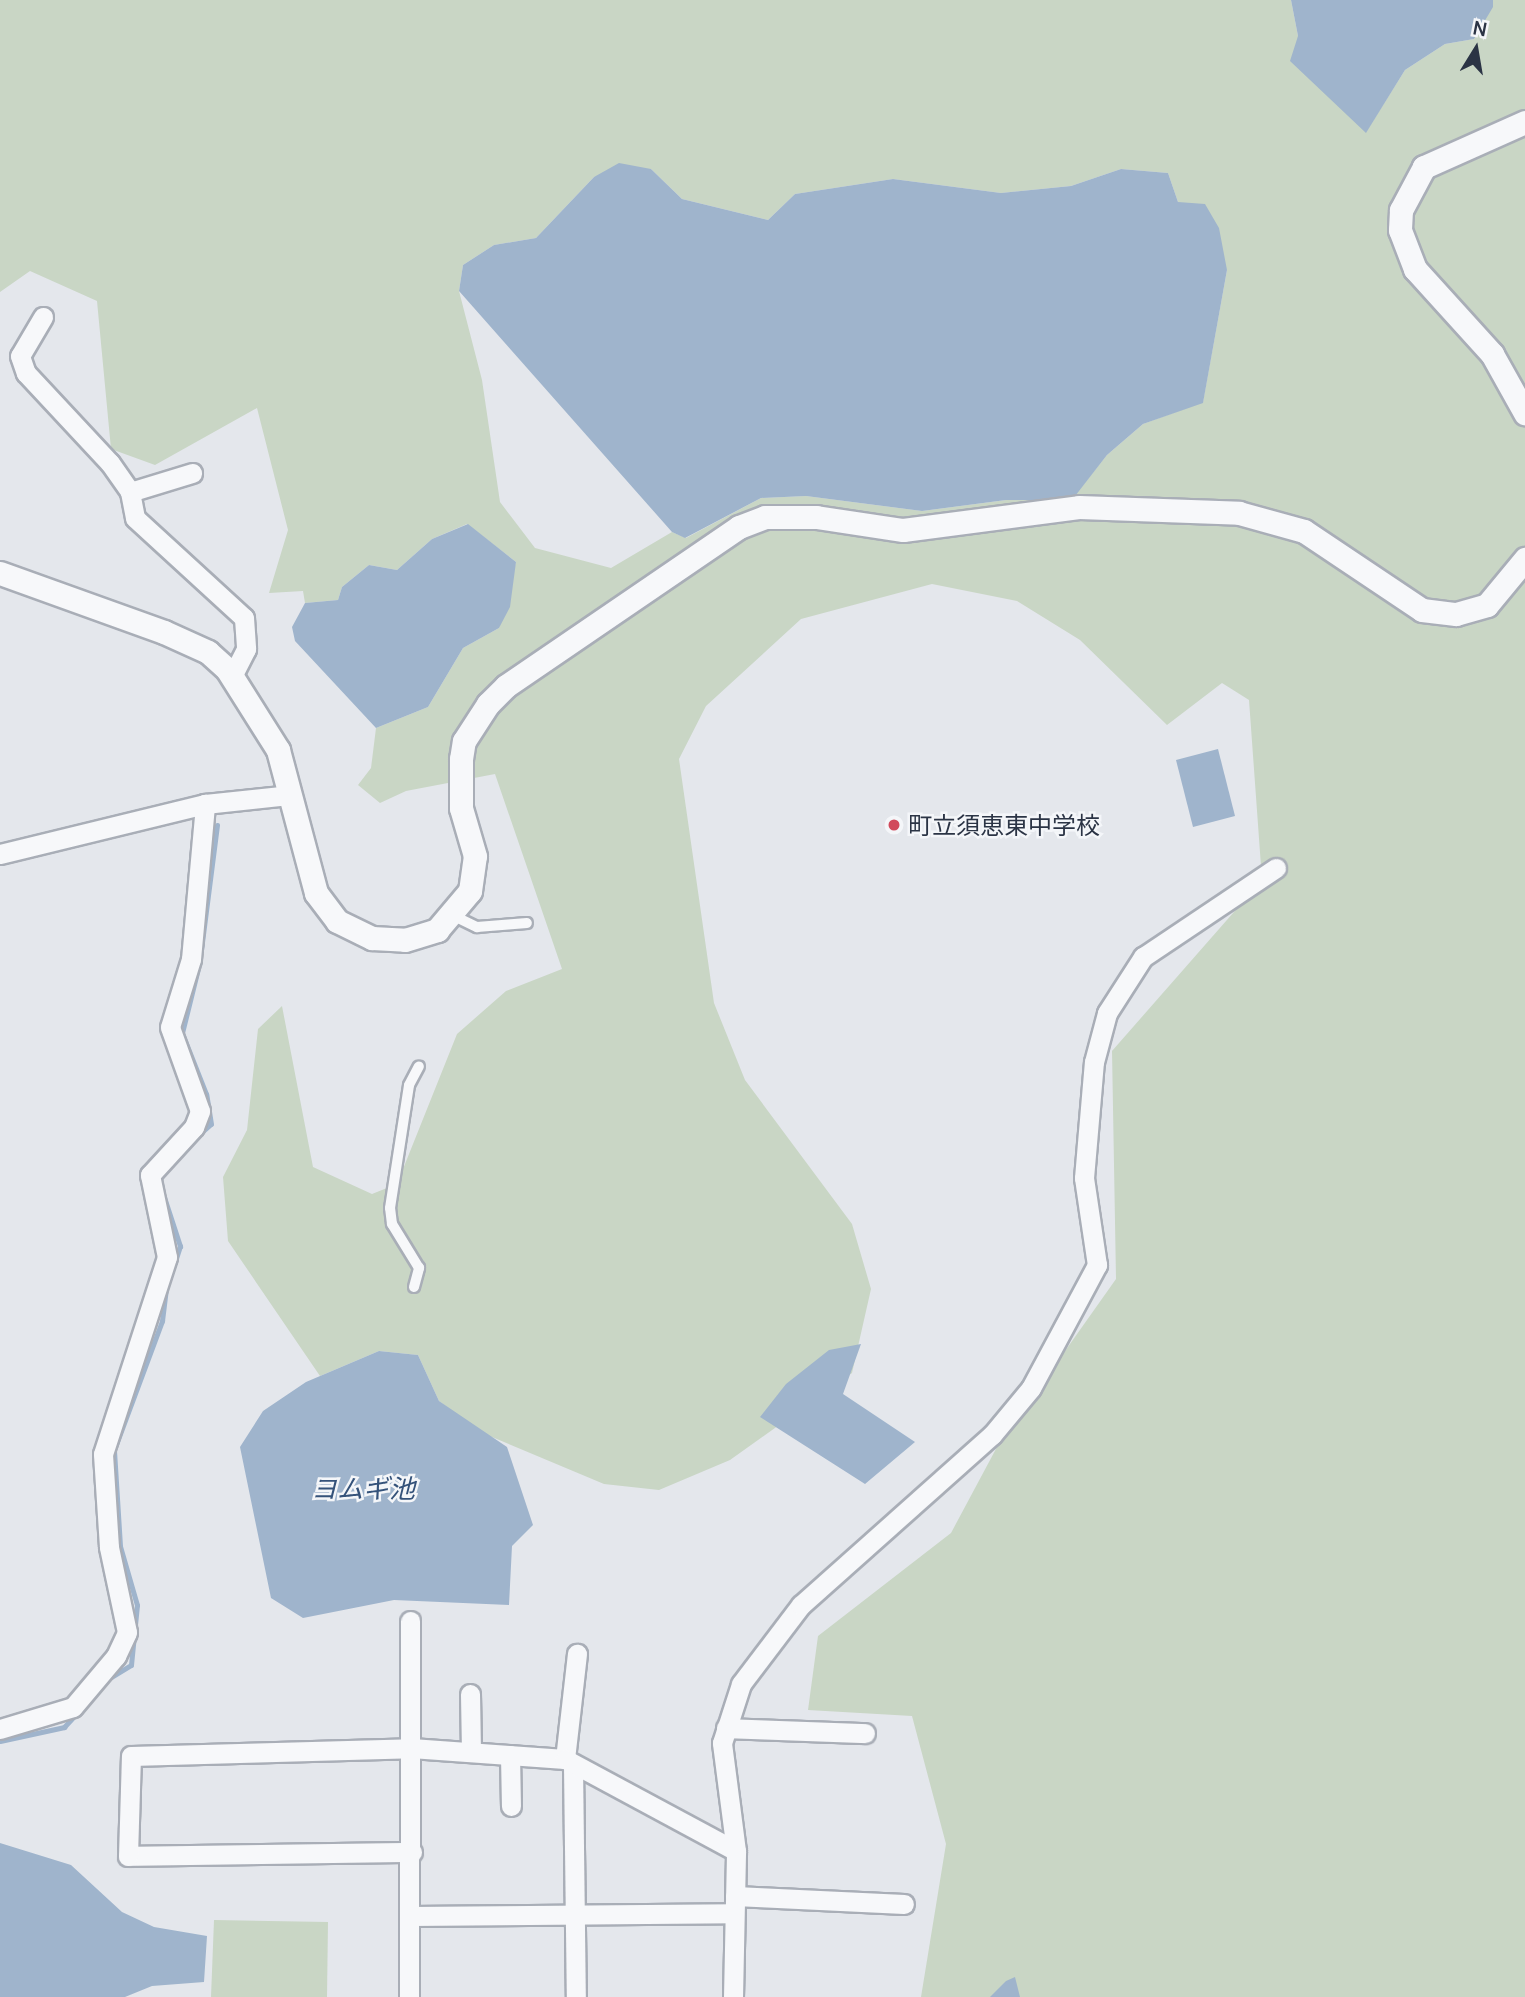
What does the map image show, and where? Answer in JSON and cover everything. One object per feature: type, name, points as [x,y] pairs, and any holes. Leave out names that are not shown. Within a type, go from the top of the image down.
[{"type":"street","points":[[1525,122],[1424,167],[1401,209],[1400,230],[1415,269],[1492,354],[1525,413]]},
{"type":"street","points":[[43,317],[20,356],[26,373],[130,492],[135,519],[244,618],[246,649],[232,676]]},
{"type":"street","points":[[130,492],[192,473]]},
{"type":"street","points":[[0,573],[164,632],[208,652],[232,676],[273,739],[316,893],[337,921],[372,938],[405,940],[436,930],[452,915],[474,872],[473,837],[459,786],[464,741],[488,704],[506,685],[738,527],[765,517],[816,517],[903,530],[1079,507],[1240,513],[1304,531],[1422,610],[1457,614],[1487,605],[1525,559]]},
{"type":"street","points":[[0,855],[205,804],[289,795]]},
{"type":"street","points":[[0,1729],[73,1707],[116,1656],[127,1632],[109,1547],[103,1454],[167,1257],[150,1175],[194,1127],[200,1111],[170,1027],[191,959],[205,804]]},
{"type":"street","points":[[733,1997],[736,1851],[722,1743],[741,1684],[775,1631],[992,1435],[1031,1388],[1097,1265],[1084,1178],[1094,1062],[1107,1013],[1143,957],[1276,868]]},
{"type":"street","points":[[409,1997],[412,1852],[410,1621]]},
{"type":"street","points":[[576,1997],[569,1762],[577,1654]]},
{"type":"street","points":[[470,1694],[471,1752]]},
{"type":"street","points":[[726,1728],[865,1733]]},
{"type":"street","points":[[412,1852],[128,1856],[131,1756],[411,1748],[569,1762],[736,1851]]},
{"type":"street","points":[[510,1755],[511,1806]]},
{"type":"street","points":[[411,1916],[575,1914],[735,1904],[904,1904]]},
{"type":"lane","points":[[452,915],[477,926],[527,923]]},
{"type":"lane","points":[[414,1287],[419,1268],[392,1224],[390,1208],[409,1085],[419,1066]]},
{"type":"green space","points":[[0,0],[1291,0],[1298,36],[1366,132],[1405,70],[1445,44],[1474,39],[1493,0],[1525,0],[1525,1997],[921,1997],[946,1844],[912,1716],[808,1710],[818,1636],[951,1533],[997,1447],[1116,1279],[1112,1051],[1262,880],[1249,700],[1222,683],[1167,725],[1080,640],[1017,601],[932,584],[801,619],[706,706],[679,759],[714,1003],[745,1080],[852,1224],[871,1289],[852,1373],[730,1460],[659,1490],[604,1484],[480,1432],[439,1401],[418,1355],[379,1351],[320,1376],[228,1241],[223,1177],[247,1130],[258,1029],[282,1006],[313,1167],[372,1194],[397,1184],[457,1034],[506,991],[562,969],[495,774],[406,791],[380,803],[358,785],[371,768],[376,728],[428,707],[463,648],[499,628],[516,562],[467,524],[432,539],[397,570],[369,565],[342,587],[338,600],[305,603],[303,591],[269,593],[288,530],[257,408],[155,465],[111,449],[97,301],[30,271],[0,292]],"holes":[[[651,169],[682,199],[768,220],[795,194],[893,179],[1001,193],[1071,186],[1121,169],[1168,173],[1178,202],[1227,270],[1203,402],[1143,424],[1107,455],[1071,500],[1006,500],[922,511],[806,496],[761,498],[686,538],[672,532],[611,568],[535,548],[500,502],[482,380],[459,291],[463,265],[494,245],[536,238],[594,177]]]},
{"type":"green space","points":[[214,1920],[328,1922],[327,1997],[211,1997]]},
{"type":"water","points":[[1291,0],[1493,0],[1493,7],[1474,39],[1445,44],[1405,70],[1366,133],[1290,61],[1298,36]]},
{"type":"water","points":[[619,163],[651,169],[682,199],[768,220],[795,194],[893,179],[1001,193],[1071,186],[1121,169],[1168,173],[1178,202],[1205,204],[1219,228],[1227,270],[1203,403],[1143,424],[1107,455],[1072,500],[1006,500],[922,511],[806,496],[761,498],[685,538],[672,532],[459,291],[463,265],[494,245],[536,238],[594,177]]},
{"type":"water","points":[[468,524],[516,562],[510,607],[499,628],[463,648],[428,707],[376,728],[295,641],[292,627],[305,603],[338,600],[342,587],[369,565],[397,570],[432,539]]},
{"type":"water","points":[[1218,749],[1235,816],[1193,827],[1176,760]]},
{"type":"water","points":[[861,1344],[843,1394],[915,1442],[865,1484],[760,1417],[786,1384],[829,1350]]},
{"type":"water","name":"ヨムギ池","points":[[379,1351],[418,1355],[439,1401],[507,1447],[533,1525],[512,1546],[509,1605],[394,1600],[303,1618],[271,1598],[240,1447],[263,1411],[306,1382]]},
{"type":"water","points":[[0,1843],[71,1865],[122,1912],[154,1927],[207,1936],[204,1982],[152,1986],[125,1997],[0,1997]]},
{"type":"water","points":[[1015,1977],[1020,1997],[990,1997],[1006,1981]]},
{"type":"waterway","points":[[201,950],[217,825]]},
{"type":"waterway","points":[[197,1136],[211,1124],[206,1094],[182,1033],[200,960]]},
{"type":"waterway","points":[[164,1197],[180,1246],[175,1261]]},
{"type":"waterway","points":[[111,1677],[131,1665],[137,1605],[120,1546],[114,1450],[162,1321],[167,1283]]},
{"type":"waterway","points":[[0,1741],[64,1727],[78,1712]]},
{"type":"place","name":"町立須恵東中学校","points":[[894,825]]}]
